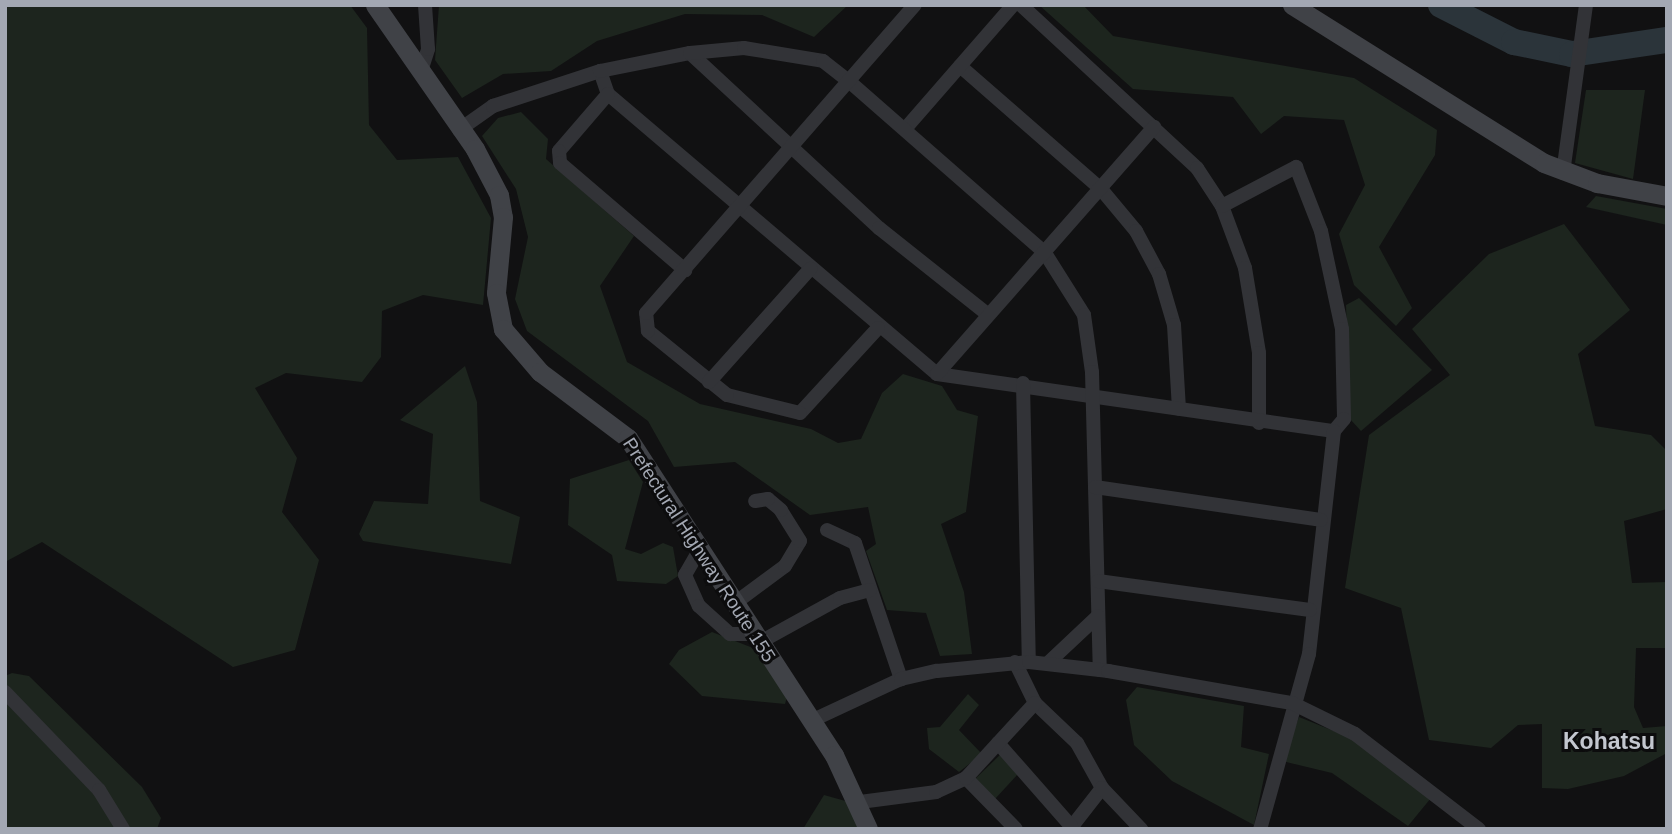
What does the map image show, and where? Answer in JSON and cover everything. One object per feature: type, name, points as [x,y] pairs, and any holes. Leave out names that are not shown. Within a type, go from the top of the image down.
[{"type":"main road","name":"Prefectural Highway Route 155","points":[[375,5],[459,130],[502,206],[496,293],[503,329],[540,372],[628,438],[813,720],[860,802],[868,829]]},
{"type":"main road","points":[[1292,5],[1563,173],[1667,196]]},
{"type":"street","points":[[421,71],[428,49],[425,5]]},
{"type":"street","points":[[878,328],[800,413],[727,395],[648,331],[646,313],[851,83],[915,5]]},
{"type":"street","points":[[905,129],[1013,5]]},
{"type":"street","points":[[1021,5],[1197,168],[1222,206],[1245,268],[1259,353],[1259,423]]},
{"type":"street","points":[[1563,173],[1586,5]]},
{"type":"street","points":[[459,130],[492,106],[600,71],[690,53],[744,47],[823,61],[851,83],[1045,253],[1084,315],[1095,487],[1100,670]]},
{"type":"street","points":[[690,53],[879,228],[986,313]]},
{"type":"street","points":[[960,66],[1101,189],[1136,231],[1159,274],[1174,325],[1179,409]]},
{"type":"street","points":[[600,71],[608,94],[878,328],[937,374],[1023,383],[1259,423],[1334,431]]},
{"type":"street","points":[[608,94],[558,151],[560,163],[685,270]]},
{"type":"street","points":[[937,374],[986,313],[1045,253],[1154,127]]},
{"type":"street","points":[[1222,206],[1296,167],[1339,296],[1343,419],[1334,431],[1321,520],[1310,610],[1309,654],[1292,703],[1260,829]]},
{"type":"street","points":[[709,382],[810,269]]},
{"type":"street","points":[[1023,383],[1022,662],[1035,704],[1077,743],[1102,788],[1141,829]]},
{"type":"street","points":[[1095,487],[1321,520]]},
{"type":"street","points":[[735,603],[785,566],[800,541],[781,510],[768,499],[755,501]]},
{"type":"street","points":[[827,530],[852,538],[901,680]]},
{"type":"street","points":[[700,548],[685,575],[699,606],[730,634],[758,638],[840,598],[870,590]]},
{"type":"street","points":[[1098,580],[1310,610]]},
{"type":"street","points":[[1049,662],[1098,616]]},
{"type":"street","points":[[813,720],[901,680],[1022,662],[1049,662],[1100,670],[1292,703],[1355,734],[1479,829]]},
{"type":"street","points":[[5,692],[100,790],[123,829]]},
{"type":"street","points":[[860,802],[936,792],[966,778],[1035,704]]},
{"type":"street","points":[[998,743],[1070,827],[1102,788]]},
{"type":"street","points":[[966,778],[1016,829]]},
{"type":"shaded area","points":[[5,5],[350,5],[367,28],[369,125],[397,160],[458,157],[491,218],[483,305],[423,295],[382,311],[381,357],[362,382],[286,373],[255,388],[297,458],[282,512],[319,560],[295,650],[233,667],[42,542],[5,562]]},
{"type":"shaded area","points":[[439,5],[848,5],[814,37],[762,15],[685,14],[597,41],[551,71],[503,74],[462,98],[435,60]]},
{"type":"shaded area","points":[[1039,5],[1083,5],[1113,36],[1354,78],[1437,130],[1435,155],[1379,247],[1412,308],[1396,326],[1354,285],[1339,234],[1365,185],[1344,120],[1284,116],[1261,134],[1233,97],[1133,89]]},
{"type":"shaded area","points":[[1586,90],[1645,90],[1633,179],[1575,163]]},
{"type":"shaded area","points":[[521,112],[548,139],[546,159],[634,236],[600,286],[627,362],[700,404],[811,429],[838,443],[861,439],[882,393],[903,374],[942,386],[957,410],[978,416],[966,512],[941,524],[964,592],[972,654],[940,656],[926,613],[887,610],[866,551],[876,544],[868,507],[810,515],[735,462],[674,467],[648,421],[527,331],[515,299],[528,237],[516,189],[482,136],[498,118]]},
{"type":"shaded area","points":[[1596,196],[1667,209],[1667,225],[1586,207]]},
{"type":"shaded area","points":[[1564,224],[1630,310],[1578,354],[1595,426],[1651,435],[1667,451],[1667,509],[1624,521],[1632,583],[1667,582],[1667,648],[1636,648],[1634,707],[1643,728],[1667,726],[1667,753],[1624,776],[1568,789],[1542,788],[1542,724],[1518,725],[1491,748],[1429,740],[1401,608],[1345,588],[1369,435],[1450,375],[1412,329],[1489,254]]},
{"type":"shaded area","points":[[1359,298],[1432,370],[1361,431],[1350,419],[1346,305]]},
{"type":"shaded area","points":[[465,366],[477,402],[480,501],[520,517],[511,564],[363,541],[359,534],[374,501],[428,504],[433,434],[400,420]]},
{"type":"shaded area","points":[[629,460],[643,482],[625,549],[641,554],[663,543],[673,547],[678,576],[666,584],[617,581],[612,555],[568,525],[570,479]]},
{"type":"shaded area","points":[[712,632],[753,648],[787,697],[785,704],[702,696],[669,664],[679,650]]},
{"type":"shaded area","points":[[12,673],[29,676],[142,787],[161,818],[157,829],[5,829],[5,676]]},
{"type":"shaded area","points":[[1137,687],[1244,706],[1241,747],[1269,754],[1254,825],[1172,781],[1134,745],[1126,700]]},
{"type":"shaded area","points":[[968,694],[979,705],[959,730],[982,754],[959,772],[929,749],[927,728],[940,727]]},
{"type":"shaded area","points":[[1299,717],[1351,738],[1431,798],[1408,826],[1332,773],[1282,761]]},
{"type":"shaded area","points":[[1002,753],[1018,774],[995,799],[975,779]]},
{"type":"shaded area","points":[[824,795],[849,802],[858,829],[803,829]]},
{"type":"waterway","points":[[1441,5],[1514,42],[1572,54],[1667,40]]},
{"type":"district","name":"Kohatsu","points":[[1609,741]]}]
